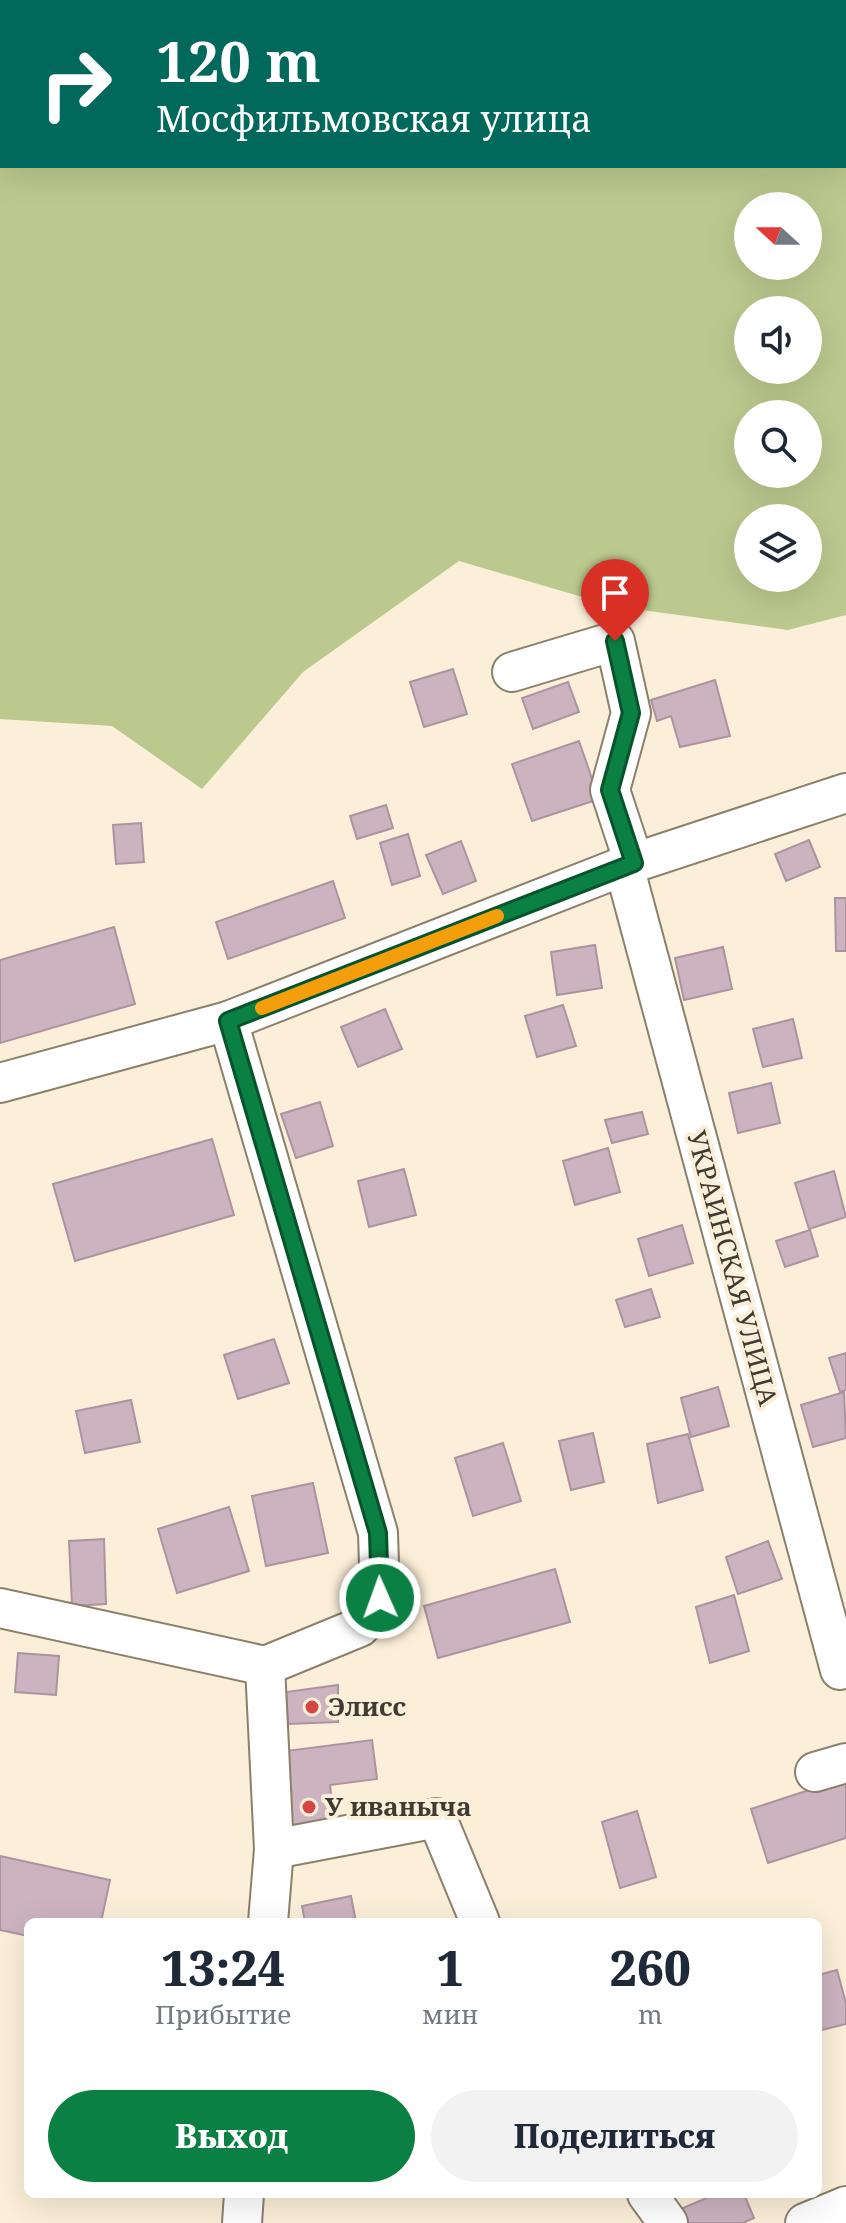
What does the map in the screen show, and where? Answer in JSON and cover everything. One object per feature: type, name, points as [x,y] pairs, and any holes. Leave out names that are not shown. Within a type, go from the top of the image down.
[{"type":"street","name":"УКРАИНСКАЯ УЛИЦА","points":[[512,672],[615,641],[631,713],[610,790],[840,1670]]},
{"type":"street","points":[[0,1083],[228,1021],[629,865],[846,793]]},
{"type":"street","points":[[0,1608],[265,1666],[360,1627],[380,1598],[378,1533],[228,1021]]},
{"type":"street","points":[[265,1666],[274,1849],[268,1918]]},
{"type":"street","points":[[274,1849],[437,1818],[478,1918]]},
{"type":"street","points":[[242,2223],[244,2198]]},
{"type":"street","points":[[650,2198],[668,2223]]},
{"type":"street","points":[[805,2223],[846,2206]]},
{"type":"green space","points":[[0,168],[846,168],[846,615],[788,630],[613,606],[459,561],[303,672],[202,789],[112,726],[0,719]]},
{"type":"building","points":[[453,669],[467,714],[424,727],[410,682]]},
{"type":"building","points":[[715,680],[730,736],[680,747],[671,716],[657,721],[651,700]]},
{"type":"building","points":[[568,682],[579,712],[533,729],[522,698]]},
{"type":"building","points":[[579,741],[599,799],[532,821],[512,764]]},
{"type":"building","points":[[386,805],[393,828],[357,839],[350,816]]},
{"type":"building","points":[[141,823],[144,862],[116,864],[113,825]]},
{"type":"building","points":[[408,834],[420,876],[392,885],[380,843]]},
{"type":"building","points":[[809,840],[820,867],[786,881],[775,854]]},
{"type":"building","points":[[461,841],[476,881],[443,894],[426,855]]},
{"type":"building","points":[[333,881],[345,918],[228,959],[216,922]]},
{"type":"building","points":[[835,898],[846,898],[846,951],[836,951]]},
{"type":"building","points":[[114,927],[135,1004],[0,1043],[0,960]]},
{"type":"building","points":[[595,945],[602,988],[557,995],[551,952]]},
{"type":"building","points":[[723,947],[732,989],[684,1000],[675,958]]},
{"type":"building","points":[[563,1005],[576,1046],[537,1057],[525,1016]]},
{"type":"building","points":[[385,1009],[402,1049],[358,1067],[341,1027]]},
{"type":"building","points":[[793,1019],[802,1058],[763,1067],[753,1029]]},
{"type":"building","points":[[771,1083],[780,1123],[738,1133],[729,1093]]},
{"type":"building","points":[[320,1102],[333,1146],[296,1158],[281,1114]]},
{"type":"building","points":[[642,1112],[648,1134],[612,1143],[605,1120]]},
{"type":"building","points":[[212,1139],[234,1215],[75,1261],[53,1184]]},
{"type":"building","points":[[608,1148],[620,1192],[575,1205],[563,1161]]},
{"type":"building","points":[[404,1169],[416,1215],[369,1227],[358,1181]]},
{"type":"building","points":[[834,1171],[846,1217],[809,1229],[795,1183]]},
{"type":"building","points":[[682,1225],[693,1263],[649,1276],[638,1239]]},
{"type":"building","points":[[810,1230],[818,1256],[785,1267],[776,1241]]},
{"type":"building","points":[[651,1289],[660,1317],[625,1327],[616,1300]]},
{"type":"building","points":[[274,1339],[289,1383],[238,1399],[224,1355]]},
{"type":"building","points":[[846,1353],[846,1390],[840,1392],[829,1358]]},
{"type":"building","points":[[718,1387],[729,1426],[691,1437],[681,1398]]},
{"type":"building","points":[[844,1392],[846,1438],[813,1447],[801,1405]]},
{"type":"building","points":[[131,1400],[140,1442],[85,1453],[76,1411]]},
{"type":"building","points":[[593,1433],[604,1482],[571,1490],[559,1441]]},
{"type":"building","points":[[688,1434],[703,1490],[658,1503],[647,1444]]},
{"type":"building","points":[[503,1443],[521,1501],[473,1516],[455,1458]]},
{"type":"building","points":[[313,1483],[328,1553],[266,1566],[252,1496]]},
{"type":"building","points":[[229,1507],[249,1571],[177,1593],[158,1529]]},
{"type":"building","points":[[104,1539],[106,1604],[72,1606],[69,1541]]},
{"type":"building","points":[[768,1541],[782,1579],[738,1594],[726,1557]]},
{"type":"building","points":[[555,1569],[570,1622],[438,1658],[424,1606]]},
{"type":"building","points":[[734,1595],[749,1651],[710,1663],[696,1607]]},
{"type":"building","points":[[18,1653],[59,1656],[56,1695],[15,1692]]},
{"type":"building","name":"Элисс","points":[[338,1685],[338,1722],[288,1724],[286,1692]]},
{"type":"building","name":"У иваныча","points":[[372,1740],[377,1779],[330,1785],[335,1829],[288,1835],[278,1752]]},
{"type":"building","points":[[846,1778],[846,1838],[768,1863],[751,1809]]},
{"type":"building","points":[[637,1811],[656,1877],[620,1888],[602,1822]]},
{"type":"building","points":[[0,1856],[110,1880],[102,1918],[24,1918],[24,1935],[0,1930]]},
{"type":"building","points":[[351,1896],[355,1918],[304,1918],[302,1906]]},
{"type":"building","points":[[837,1970],[846,2003],[846,2024],[822,2030],[822,1974]]},
{"type":"building","points":[[707,2198],[746,2198],[754,2218],[743,2223],[681,2223],[676,2211]]},
{"type":"slow traffic","points":[[262,1008],[497,916]]},
{"type":"place","name":"Элисс","points":[[312,1707]]},
{"type":"place","name":"У иваныча","points":[[309,1807]]},
{"type":"route","points":[[380,1598],[378,1533],[228,1021],[634,863],[610,790],[631,713],[615,641]]}]
